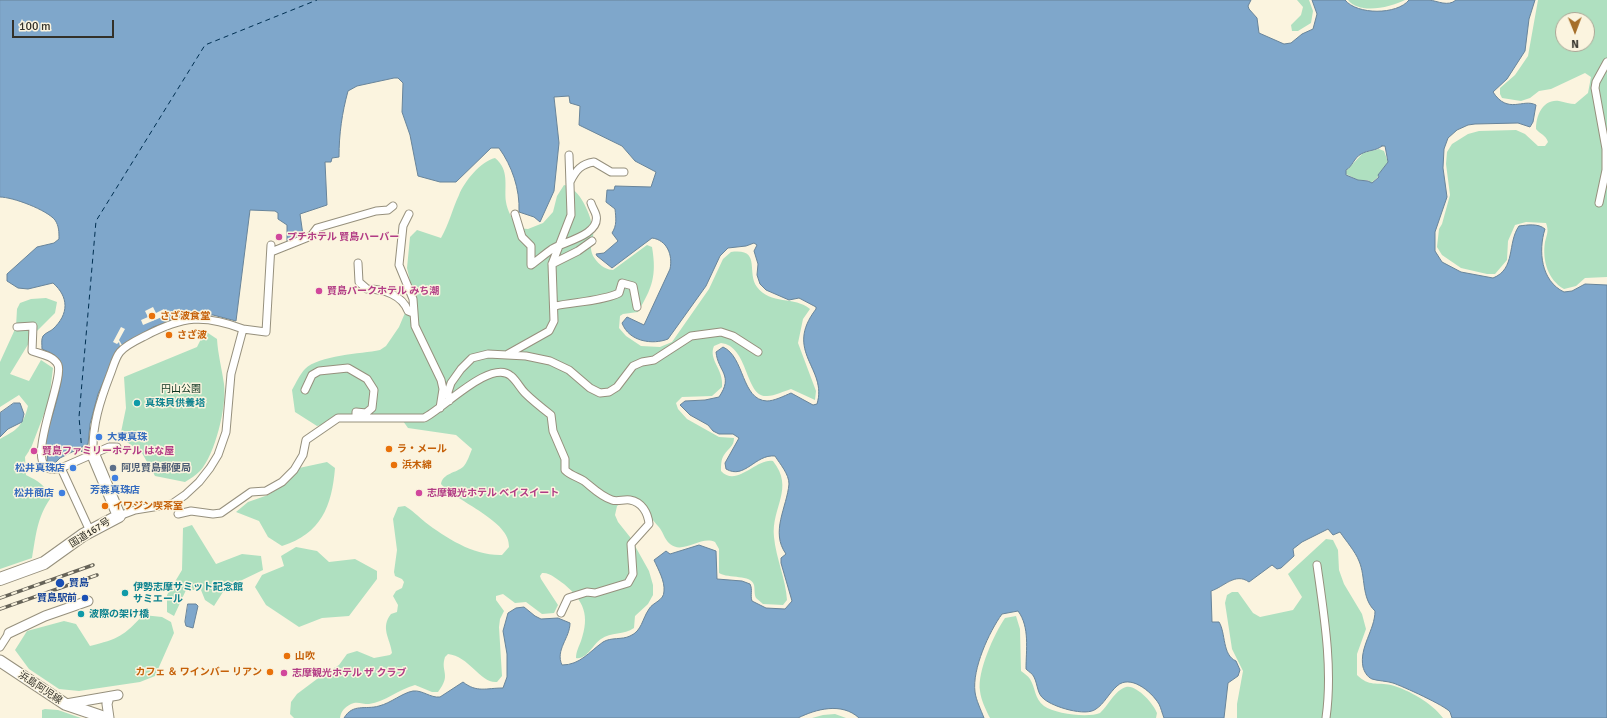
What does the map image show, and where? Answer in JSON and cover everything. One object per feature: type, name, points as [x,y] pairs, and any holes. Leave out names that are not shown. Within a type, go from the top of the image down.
[{"type":"highway","name":"国道167号","points":[[0,579],[44,563],[90,531],[119,516],[93,454]]},
{"type":"main road","name":"浜島阿児線","points":[[0,661],[65,704],[106,718]]},
{"type":"street","points":[[1599,202],[1606,170],[1606,148],[1595,88],[1596,82],[1607,62]]},
{"type":"street","points":[[508,354],[548,330],[554,321],[555,306],[552,264],[571,215],[569,155]]},
{"type":"street","points":[[570,182],[576,171],[585,164],[594,162],[611,172],[624,172]]},
{"type":"street","points":[[515,214],[522,237],[531,246],[531,265],[552,248],[575,240],[590,230],[596,223],[596,215],[591,203]]},
{"type":"street","points":[[93,454],[93,431],[96,418],[112,369],[121,350],[155,331],[188,319],[211,319],[243,329],[266,332],[271,249],[311,236],[317,228],[376,211],[388,210],[393,206]]},
{"type":"street","points":[[409,214],[403,226],[399,265],[413,299],[415,326],[441,380],[443,389],[440,408]]},
{"type":"street","points":[[552,264],[578,251],[592,241]]},
{"type":"street","points":[[358,263],[359,282],[367,289],[382,289],[405,302],[408,311],[413,313]]},
{"type":"street","points":[[555,306],[585,300],[608,298],[619,293],[622,283],[633,286],[637,306]]},
{"type":"street","points":[[17,327],[33,326],[32,351],[54,359],[59,367],[59,378],[43,436],[41,453],[42,462],[46,469],[50,470],[61,468],[109,447],[117,447]]},
{"type":"street","points":[[119,516],[135,510],[172,504],[185,496],[210,468],[218,455],[226,432],[231,374],[243,329]]},
{"type":"street","points":[[449,401],[448,392],[451,383],[461,369],[472,358],[488,354],[526,356],[550,361],[569,370],[590,388],[600,392],[608,392],[617,387],[633,366],[642,362],[654,360],[691,336],[721,332],[733,336],[758,352]]},
{"type":"street","points":[[305,390],[312,375],[319,371],[348,368],[367,380],[374,390],[372,408],[366,413],[356,412],[356,418]]},
{"type":"street","points":[[178,514],[191,511],[213,514],[221,513],[251,492],[266,491],[282,482],[294,470],[303,455],[306,440],[338,418],[424,418],[481,378],[494,373],[505,373],[511,376],[524,392],[551,415],[553,431],[565,459],[565,470],[569,474],[583,480],[598,493],[613,501],[630,500],[638,503],[648,514],[649,524],[631,544],[633,574],[628,583],[595,593],[587,592],[568,598],[561,613]]},
{"type":"street","points":[[61,468],[90,531]]},
{"type":"street","points":[[1318,565],[1326,642],[1328,693],[1326,718]]},
{"type":"street","points":[[0,637],[45,616],[88,601]]},
{"type":"street","points":[[0,647],[9,632]]},
{"type":"street","points":[[65,704],[118,694]]},
{"type":"street","points":[[109,696],[107,712],[109,718]]},
{"type":"green space","points":[[1297,0],[1309,0],[1313,11],[1311,23],[1298,31],[1292,31],[1291,25],[1301,15],[1303,7]]},
{"type":"green space","points":[[1348,0],[1405,0],[1384,7],[1368,8],[1353,5]]},
{"type":"green space","points":[[1538,0],[1607,0],[1607,277],[1585,278],[1576,286],[1564,289],[1558,285],[1550,275],[1545,262],[1544,249],[1548,230],[1546,223],[1526,222],[1515,225],[1508,241],[1507,260],[1495,274],[1487,274],[1461,268],[1442,255],[1437,247],[1439,229],[1442,224],[1450,195],[1446,164],[1447,152],[1452,144],[1468,134],[1479,131],[1516,130],[1525,134],[1538,146],[1545,146],[1548,142],[1547,140],[1536,129],[1539,113],[1545,105],[1553,101],[1575,104],[1588,93],[1591,77],[1585,73],[1551,89],[1539,91],[1530,98],[1521,101],[1502,98],[1500,88],[1515,75],[1528,56]]},
{"type":"green space","points":[[1379,149],[1384,151],[1388,162],[1378,177],[1371,183],[1368,180],[1358,180],[1346,174],[1346,171],[1363,153]]},
{"type":"green space","points":[[495,158],[500,163],[505,173],[507,205],[510,215],[517,228],[528,229],[543,223],[553,212],[557,196],[564,185],[575,191],[584,203],[592,224],[593,239],[591,248],[593,256],[602,266],[613,270],[647,245],[652,247],[654,266],[652,281],[647,296],[638,312],[623,314],[620,316],[619,328],[626,336],[641,346],[660,347],[672,342],[709,289],[723,259],[731,252],[741,252],[750,257],[754,281],[762,293],[804,305],[810,309],[803,319],[798,343],[816,391],[815,400],[791,389],[770,396],[760,394],[754,389],[737,353],[730,346],[721,343],[714,346],[713,356],[721,375],[722,387],[712,396],[682,397],[676,403],[678,409],[687,419],[719,437],[734,438],[732,445],[724,455],[722,461],[721,471],[727,475],[740,475],[767,461],[773,461],[779,471],[782,480],[782,489],[774,526],[774,537],[787,600],[783,605],[763,604],[756,598],[754,585],[749,579],[719,573],[719,549],[715,542],[704,541],[686,546],[675,547],[668,542],[660,528],[650,517],[639,508],[634,505],[622,504],[617,506],[615,515],[618,522],[630,537],[649,571],[653,585],[653,595],[648,604],[635,616],[634,628],[626,632],[609,635],[601,639],[587,654],[583,657],[576,658],[585,624],[585,616],[581,603],[571,590],[564,584],[551,575],[542,573],[540,576],[541,579],[558,605],[554,613],[542,614],[526,602],[515,603],[503,594],[496,596],[496,600],[504,611],[500,619],[499,627],[502,676],[497,682],[486,679],[469,664],[455,656],[448,654],[445,657],[444,662],[444,681],[438,692],[432,692],[415,685],[403,689],[375,703],[351,704],[341,713],[340,718],[294,718],[290,714],[291,702],[297,694],[339,665],[347,654],[357,651],[374,658],[390,655],[392,653],[386,624],[391,614],[397,612],[398,605],[393,596],[396,591],[402,588],[404,582],[402,579],[395,576],[394,572],[397,550],[393,519],[398,507],[405,506],[451,540],[481,553],[502,555],[509,547],[507,538],[493,520],[459,498],[441,484],[442,480],[447,475],[463,467],[472,449],[456,435],[408,428],[398,414],[364,415],[317,426],[295,412],[292,390],[303,371],[311,364],[330,358],[380,350],[386,346],[399,327],[413,294],[407,268],[410,237],[417,230],[441,238],[461,190],[465,184],[484,163]]},
{"type":"green space","points":[[46,298],[57,302],[55,313],[35,333],[10,374],[29,381],[41,360],[53,368],[49,401],[31,448],[25,457],[26,475],[44,487],[50,499],[42,513],[36,534],[32,558],[0,569],[0,439],[18,427],[24,418],[28,406],[19,395],[0,407],[0,362],[16,327],[17,309],[20,303],[31,299]]},
{"type":"green space","name":"円山公園","points":[[205,331],[217,339],[224,384],[224,405],[215,442],[205,464],[200,471],[185,482],[155,476],[142,453],[120,437],[126,408],[124,377],[197,347]]},
{"type":"green space","points":[[327,462],[335,468],[331,495],[327,506],[322,517],[315,526],[295,541],[282,546],[268,537],[259,521],[236,512],[248,502],[268,495],[287,483],[299,468]]},
{"type":"green space","points":[[192,525],[216,564],[242,554],[261,556],[263,570],[238,582],[228,584],[214,606],[205,600],[201,590],[186,590],[174,616],[167,612],[167,595],[182,570],[183,528]]},
{"type":"green space","points":[[1326,539],[1333,540],[1338,550],[1339,570],[1344,584],[1362,614],[1366,629],[1357,654],[1357,675],[1369,683],[1386,684],[1405,690],[1433,707],[1443,718],[1237,718],[1237,704],[1243,671],[1232,649],[1225,603],[1227,595],[1232,592],[1238,592],[1253,613],[1260,617],[1293,610],[1302,597],[1288,574]]},
{"type":"green space","points":[[296,547],[317,551],[329,562],[355,559],[377,571],[377,579],[349,616],[322,618],[299,627],[266,605],[255,587],[262,575],[284,566],[281,556]]},
{"type":"green space","points":[[143,615],[162,617],[171,622],[174,633],[155,676],[140,682],[79,691],[59,689],[29,669],[15,650],[27,631],[64,621],[76,624],[90,646],[100,644],[120,636],[131,628]]},
{"type":"green space","points":[[1016,616],[1020,629],[1021,671],[1030,679],[1038,700],[1044,706],[1063,713],[1088,715],[1100,713],[1118,691],[1126,687],[1130,687],[1149,700],[1157,713],[1156,718],[990,718],[980,691],[981,674],[991,643],[1005,618]]},
{"type":"green space","points":[[42,710],[58,710],[81,718],[42,718]]},
{"type":"green space","points":[[835,714],[846,718],[812,718],[823,715]]},
{"type":"water","points":[[0,0],[1251,0],[1248,6],[1257,18],[1259,33],[1284,44],[1291,43],[1302,34],[1313,29],[1317,14],[1312,0],[1345,0],[1351,5],[1367,11],[1387,11],[1403,5],[1409,0],[1429,0],[1450,3],[1456,0],[1535,0],[1529,19],[1525,51],[1507,79],[1493,92],[1504,103],[1531,103],[1536,105],[1533,122],[1530,127],[1518,123],[1468,125],[1457,130],[1448,138],[1444,149],[1443,168],[1447,197],[1435,232],[1435,251],[1442,262],[1461,272],[1493,278],[1500,274],[1508,262],[1515,233],[1519,226],[1536,225],[1545,229],[1542,247],[1543,265],[1550,281],[1556,287],[1564,292],[1572,291],[1585,284],[1607,285],[1607,718],[1452,718],[1447,709],[1423,696],[1393,683],[1370,678],[1364,670],[1362,660],[1363,652],[1373,625],[1375,611],[1368,600],[1361,567],[1355,554],[1340,532],[1333,535],[1328,529],[1302,542],[1293,549],[1294,556],[1281,568],[1277,569],[1272,565],[1249,582],[1244,579],[1234,579],[1211,591],[1212,622],[1219,622],[1228,654],[1236,661],[1240,670],[1238,676],[1228,683],[1224,718],[1164,718],[1159,704],[1146,689],[1134,683],[1128,682],[1117,686],[1102,704],[1091,711],[1085,712],[1070,710],[1048,702],[1040,695],[1032,674],[1026,669],[1026,631],[1022,617],[1018,611],[1002,614],[982,651],[976,673],[975,692],[977,702],[984,718],[859,718],[845,710],[829,709],[813,712],[798,718],[344,718],[351,710],[379,706],[413,691],[440,697],[463,682],[477,689],[503,688],[507,677],[507,654],[503,631],[508,613],[516,608],[524,607],[541,619],[558,618],[570,623],[568,634],[560,654],[562,665],[574,663],[606,640],[624,638],[634,634],[649,609],[664,594],[662,579],[654,560],[666,551],[670,554],[699,545],[716,551],[717,579],[742,581],[750,584],[752,601],[766,608],[785,609],[792,601],[781,563],[781,558],[786,554],[781,546],[779,537],[779,528],[789,484],[786,473],[775,456],[768,456],[739,471],[733,472],[726,469],[725,463],[739,438],[733,434],[719,434],[713,431],[708,425],[690,415],[680,405],[685,401],[705,400],[719,397],[725,384],[725,378],[717,359],[716,352],[723,347],[730,352],[736,360],[747,386],[752,394],[759,399],[770,401],[791,393],[813,405],[817,404],[819,391],[817,380],[808,359],[804,337],[807,324],[816,307],[799,298],[789,300],[766,290],[760,284],[757,275],[758,264],[754,251],[757,245],[754,243],[746,246],[728,248],[720,256],[706,286],[668,339],[649,342],[636,338],[625,329],[622,323],[627,317],[644,325],[670,269],[671,259],[668,249],[662,242],[652,238],[612,268],[596,254],[604,253],[618,241],[612,233],[616,219],[615,209],[606,202],[607,190],[614,190],[615,186],[651,187],[656,172],[635,161],[622,146],[579,125],[580,106],[570,103],[569,96],[554,97],[559,143],[554,191],[540,222],[534,217],[519,212],[517,186],[508,162],[499,148],[491,148],[456,182],[440,182],[418,176],[410,135],[402,112],[403,83],[398,78],[394,78],[357,86],[348,91],[341,124],[339,157],[332,158],[331,162],[325,162],[327,205],[300,214],[303,235],[287,242],[287,225],[278,219],[278,213],[275,211],[250,210],[236,321],[213,315],[186,315],[153,327],[118,348],[98,394],[90,424],[88,444],[60,458],[52,466],[47,462],[48,450],[44,450],[44,443],[59,390],[62,369],[58,358],[42,349],[42,337],[53,329],[62,317],[65,306],[64,300],[62,294],[53,283],[28,289],[18,288],[7,281],[7,274],[37,247],[54,243],[59,239],[58,229],[55,220],[38,208],[0,197]],"holes":[[[1385,146],[1388,162],[1378,175],[1379,177],[1372,183],[1358,180],[1346,175],[1346,170],[1359,156]]]},
{"type":"water","points":[[14,403],[20,403],[24,414],[22,422],[8,429],[0,437],[0,413]]},
{"type":"water","points":[[188,604],[196,604],[198,606],[193,628],[186,626],[185,622]]},
{"type":"pier","points":[[153,307],[156,313],[164,309],[167,321],[165,321],[162,317],[143,325],[141,320],[148,317],[145,311]]},
{"type":"pier","points":[[121,327],[125,329],[119,340],[122,345],[120,346],[119,342],[117,344],[113,342]]},
{"type":"ferry route","points":[[82,452],[79,417],[96,221],[205,45],[317,0]]},
{"type":"railway","points":[[0,598],[93,565]]},
{"type":"railway","points":[[0,609],[97,575]]},
{"type":"place","name":"プチホテル 賢島ハーバー","points":[[279,237]]},
{"type":"place","name":"賢島パークホテル みち潮","points":[[319,291]]},
{"type":"place","name":"さざ波食堂","points":[[152,316]]},
{"type":"place","name":"さざ波","points":[[169,335]]},
{"type":"place","name":"真珠貝供養塔","points":[[137,403]]},
{"type":"place","name":"大東真珠","points":[[99,437]]},
{"type":"place","name":"ラ・メール","points":[[389,449]]},
{"type":"place","name":"賢島ファミリーホテル はな屋","points":[[34,451]]},
{"type":"place","name":"浜木綿","points":[[394,465]]},
{"type":"place","name":"松井真珠店","points":[[73,468]]},
{"type":"place","name":"阿児賢島郵便局","points":[[113,468]]},
{"type":"place","name":"芳森真珠店","points":[[115,478]]},
{"type":"place","name":"松井商店","points":[[62,493]]},
{"type":"place","name":"志摩観光ホテル ベイスイート","points":[[419,493]]},
{"type":"place","name":"イワジン喫茶室","points":[[105,506]]},
{"type":"place","name":"賢島","points":[[60,583]]},
{"type":"place","name":"伊勢志摩サミット記念館 サミエール","points":[[125,593]]},
{"type":"place","name":"賢島駅前","points":[[85,598]]},
{"type":"place","name":"波際の架け橋","points":[[81,614]]},
{"type":"place","name":"山吹","points":[[287,656]]},
{"type":"place","name":"カフェ ＆ ワインバー リアン","points":[[270,672]]},
{"type":"place","name":"志摩観光ホテル ザ クラブ","points":[[284,673]]}]
